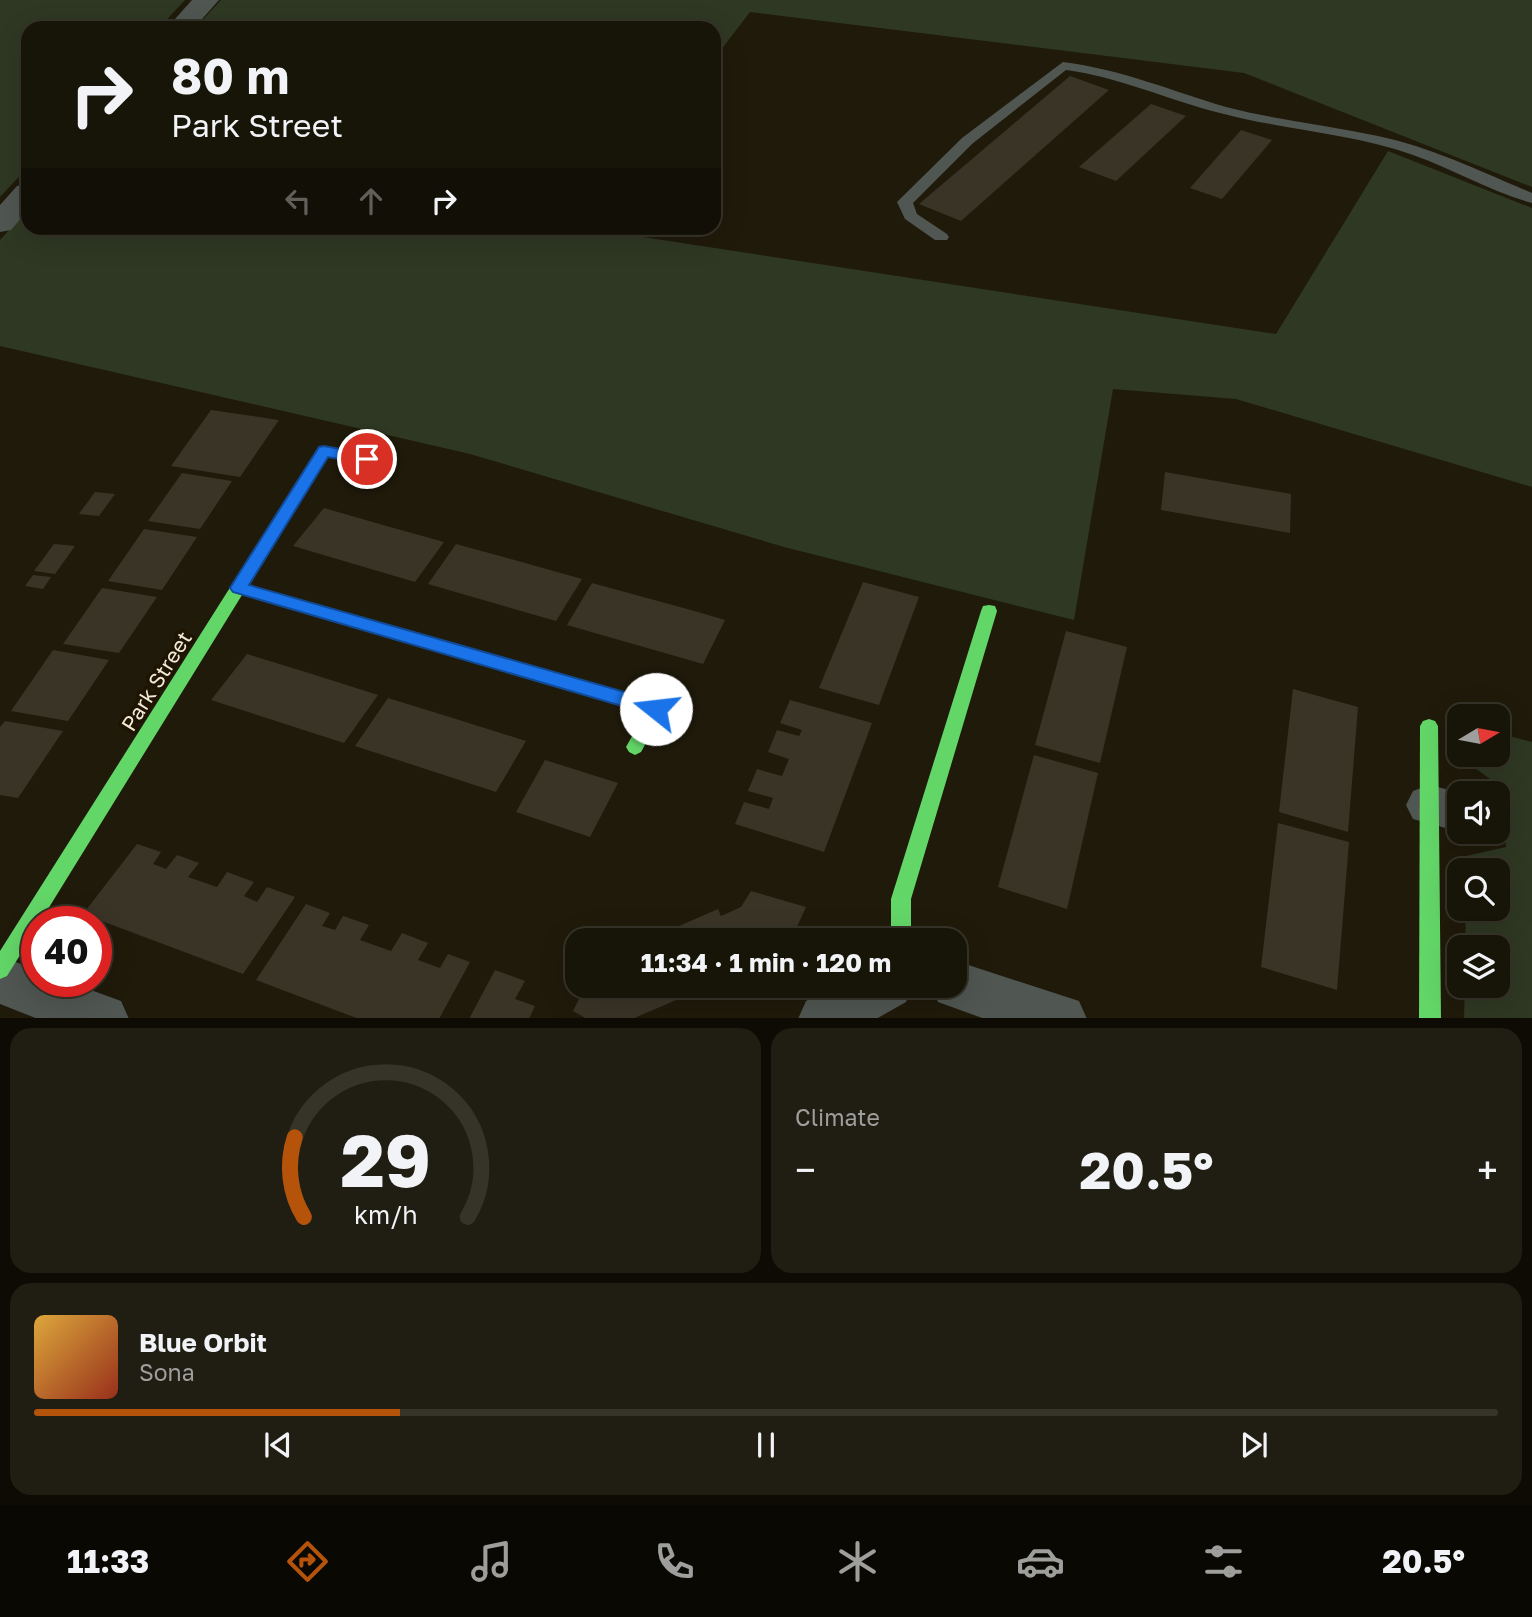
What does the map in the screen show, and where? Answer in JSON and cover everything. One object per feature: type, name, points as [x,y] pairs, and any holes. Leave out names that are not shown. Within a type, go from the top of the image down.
[{"type":"street","points":[[186,21],[206,0]]},
{"type":"street","points":[[0,223],[21,200]]},
{"type":"street","name":"Park Street","points":[[0,970],[324,451],[367,459]]},
{"type":"street","points":[[239,588],[656,709],[635,747]]},
{"type":"street","points":[[901,928],[901,898],[989,611]]},
{"type":"street","points":[[1429,726],[1444,809],[1430,1018]]},
{"type":"street","points":[[0,980],[103,1018]]},
{"type":"street","points":[[967,988],[1061,1018]]},
{"type":"street","points":[[824,1018],[863,998]]},
{"type":"lane","points":[[941,237],[910,216],[905,202],[968,141],[1063,66],[1097,70],[1223,110],[1288,125],[1377,140],[1418,152],[1532,198]]},
{"type":"green space","points":[[0,0],[185,0],[166,21],[21,21],[21,174],[0,197]]},
{"type":"green space","points":[[221,0],[1532,0],[1532,187],[1244,73],[750,12],[721,50],[721,21],[202,21]]},
{"type":"green space","points":[[1388,151],[1532,208],[1532,487],[1236,399],[1113,389],[1074,620],[784,547],[470,454],[0,346],[0,240],[21,217],[21,235],[630,235],[1276,334]]},
{"type":"green space","points":[[1510,736],[1532,742],[1532,1018],[1464,1018],[1465,998],[1510,998],[1510,935],[1465,935],[1466,921],[1510,921],[1510,858],[1466,858],[1510,844],[1510,781],[1493,781],[1474,767],[1510,767]]},
{"type":"building","points":[[1070,76],[1109,90],[961,221],[919,204]]},
{"type":"building","points":[[1151,104],[1186,116],[1116,181],[1079,167]]},
{"type":"building","points":[[1241,130],[1272,140],[1222,199],[1190,188]]},
{"type":"building","points":[[211,410],[279,420],[240,477],[171,466]]},
{"type":"building","points":[[1165,472],[1291,494],[1290,533],[1161,510]]},
{"type":"building","points":[[182,473],[232,481],[200,529],[148,521]]},
{"type":"building","points":[[95,492],[115,494],[99,516],[79,514]]},
{"type":"building","points":[[324,508],[444,542],[415,582],[293,546]]},
{"type":"building","points":[[144,529],[197,537],[162,590],[108,581]]},
{"type":"building","points":[[54,544],[75,546],[55,574],[34,571]]},
{"type":"building","points":[[456,544],[582,579],[556,621],[428,584]]},
{"type":"building","points":[[33,575],[51,577],[43,589],[25,586]]},
{"type":"building","points":[[863,582],[919,597],[879,705],[819,688]]},
{"type":"building","points":[[592,583],[725,620],[703,664],[567,625]]},
{"type":"building","points":[[102,588],[157,597],[119,653],[63,644]]},
{"type":"building","points":[[1066,631],[1127,647],[1100,763],[1035,745]]},
{"type":"building","points":[[53,650],[109,660],[68,721],[11,711]]},
{"type":"building","points":[[247,654],[378,695],[344,743],[211,700]]},
{"type":"building","points":[[1293,689],[1358,707],[1348,832],[1279,812]]},
{"type":"building","points":[[388,698],[526,741],[496,792],[355,746]]},
{"type":"building","points":[[790,700],[872,723],[824,852],[735,824],[744,802],[769,809],[773,798],[748,791],[757,769],[782,776],[789,759],[768,752],[777,730],[799,736],[802,730],[780,723]]},
{"type":"building","points":[[5,721],[63,731],[18,798],[0,795],[0,727]]},
{"type":"building","points":[[1034,755],[1098,773],[1067,909],[998,887]]},
{"type":"building","points":[[545,760],[618,783],[590,837],[516,812]]},
{"type":"building","points":[[1278,823],[1349,842],[1337,990],[1261,967]]},
{"type":"building","points":[[137,844],[161,852],[153,864],[166,869],[177,855],[199,863],[188,877],[217,887],[227,872],[254,882],[244,896],[257,902],[267,887],[295,897],[243,974],[112,925],[112,906],[89,906]]},
{"type":"building","points":[[751,891],[806,907],[796,928],[674,928],[718,909],[721,916],[741,907]]},
{"type":"building","points":[[306,904],[330,913],[322,926],[335,930],[343,916],[369,925],[360,940],[391,951],[402,933],[428,943],[418,960],[440,968],[448,954],[470,962],[440,1018],[356,1018],[256,980]]},
{"type":"building","points":[[495,970],[525,981],[515,999],[535,1006],[529,1018],[470,1018]]},
{"type":"building","points":[[580,998],[681,998],[634,1018],[585,1018],[573,1011]]},
{"type":"traffic: fast","points":[[0,969],[324,451],[367,459]]},
{"type":"traffic: fast","points":[[238,588],[656,709],[635,747]]},
{"type":"traffic: fast","points":[[901,928],[901,899],[989,611]]},
{"type":"traffic: fast","points":[[1429,726],[1430,1018]]},
{"type":"route","points":[[367,459],[324,451],[239,588],[656,709]]}]
